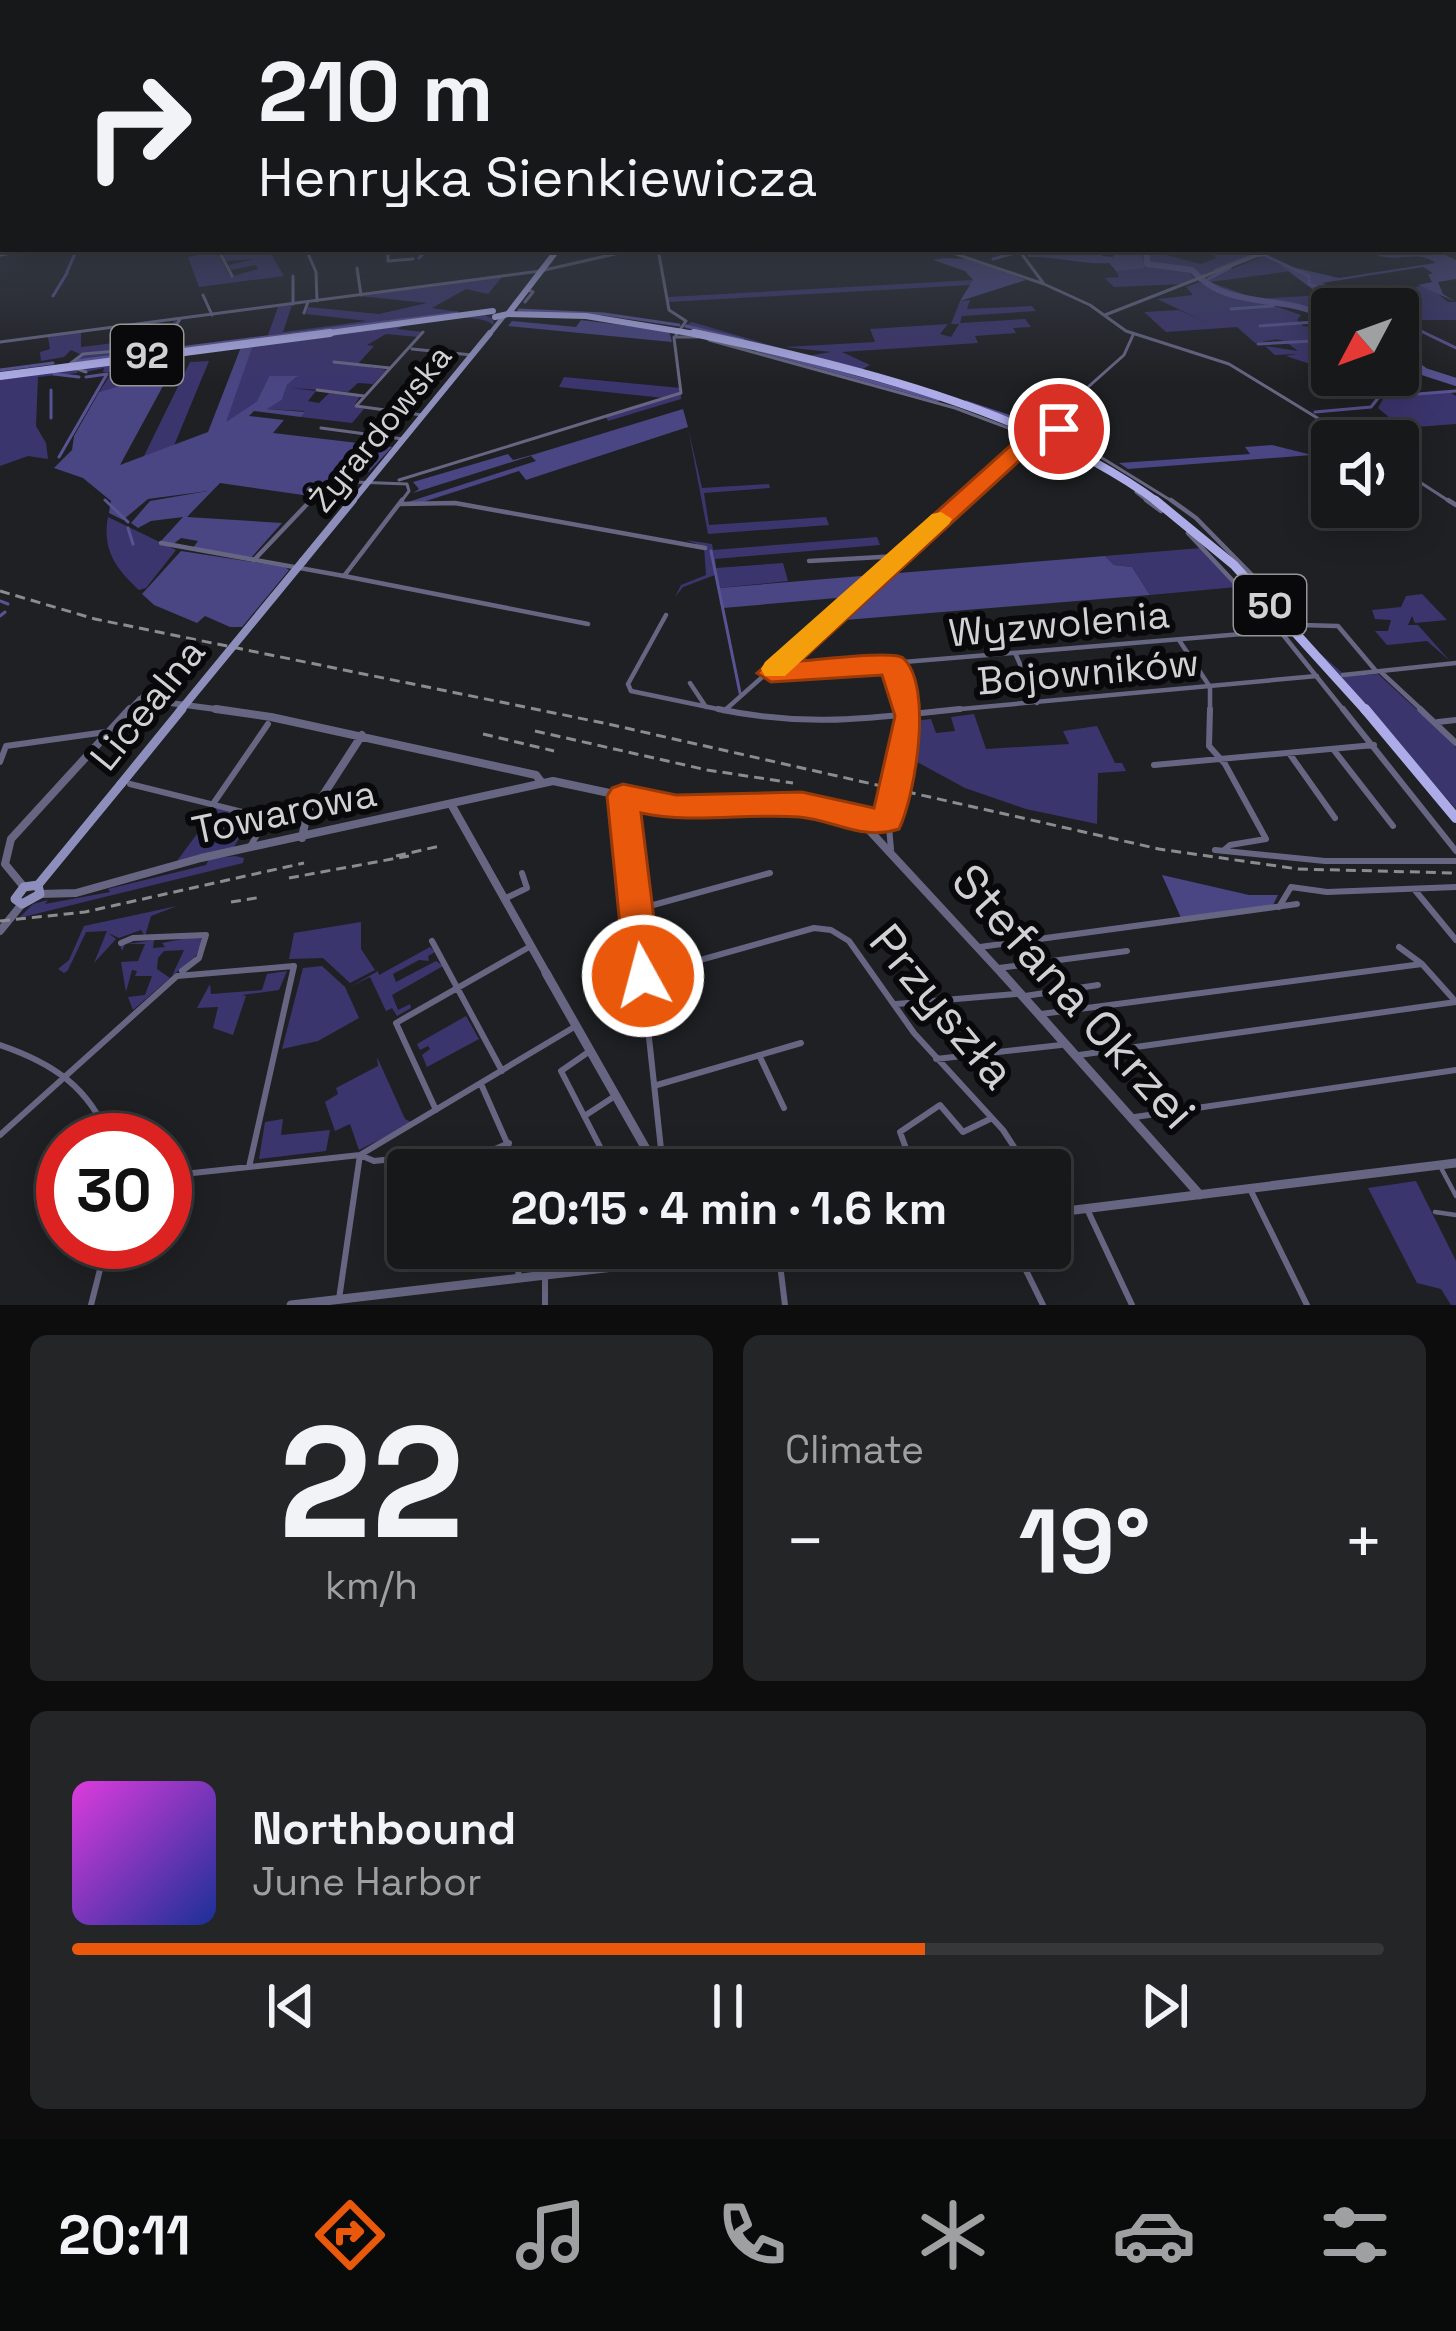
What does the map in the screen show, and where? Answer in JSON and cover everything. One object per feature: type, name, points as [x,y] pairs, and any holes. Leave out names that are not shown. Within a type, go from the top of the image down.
[{"type":"main road","points":[[501,313],[547,262]]},
{"type":"main road","name":"50","points":[[501,313],[596,316],[680,328],[949,400],[1039,431],[1124,476],[1204,536],[1456,818]]},
{"type":"main road","name":"92","points":[[0,376],[435,316],[501,313]]},
{"type":"main road","name":"Żyrardowska","points":[[303,561],[501,313]]},
{"type":"main road","name":"Licealna","points":[[39,890],[303,561]]},
{"type":"main road","points":[[18,902],[24,887],[39,890]]},
{"type":"main road","points":[[0,903],[18,902],[39,890]]},
{"type":"street","points":[[225,262],[232,276]]},
{"type":"street","points":[[312,262],[317,301]]},
{"type":"street","points":[[0,342],[580,262]]},
{"type":"street","points":[[395,482],[682,393],[674,337],[686,321],[669,310],[660,262]]},
{"type":"street","points":[[977,262],[1044,284],[1133,335],[1229,364],[1321,420]]},
{"type":"street","points":[[1028,262],[1044,284]]},
{"type":"street","points":[[1105,315],[1242,262]]},
{"type":"street","points":[[357,268],[361,295]]},
{"type":"street","points":[[293,275],[293,304]]},
{"type":"street","points":[[1030,281],[1040,278]]},
{"type":"street","points":[[524,291],[533,291],[525,302]]},
{"type":"street","points":[[203,296],[212,315]]},
{"type":"street","points":[[304,314],[308,302]]},
{"type":"street","points":[[86,372],[73,365],[86,354],[163,346],[180,319]]},
{"type":"street","points":[[422,415],[357,407],[423,332]]},
{"type":"street","points":[[724,711],[1112,366],[1132,347],[1133,335]]},
{"type":"street","points":[[674,337],[704,338],[1039,431],[1149,484],[1196,518],[1299,622],[1340,628],[1377,671],[1456,743]]},
{"type":"street","points":[[409,349],[472,355]]},
{"type":"street","points":[[334,362],[390,368]]},
{"type":"street","points":[[1096,367],[1112,366]]},
{"type":"street","points":[[317,390],[364,396]]},
{"type":"street","points":[[321,428],[403,439]]},
{"type":"street","points":[[1039,431],[1175,521],[1216,558],[1318,676],[1456,851]]},
{"type":"street","points":[[254,560],[328,481],[370,478],[409,487],[344,576]]},
{"type":"street","points":[[1419,481],[1456,505]]},
{"type":"street","points":[[400,504],[455,503],[705,548]]},
{"type":"street","points":[[161,542],[588,624]]},
{"type":"street","points":[[809,561],[899,556]]},
{"type":"street","name":"Bojowników","points":[[666,615],[629,688],[791,723],[1318,676]]},
{"type":"street","name":"Wyzwolenia","points":[[771,673],[1280,631]]},
{"type":"street","points":[[1179,640],[1210,687],[1209,746],[1266,839],[1219,850],[1325,861],[1456,861]]},
{"type":"street","points":[[24,887],[5,864],[8,844],[106,732],[184,653]]},
{"type":"street","points":[[1016,655],[1037,703]]},
{"type":"street","points":[[1342,675],[1456,663]]},
{"type":"street","points":[[891,849],[887,819],[910,716],[892,664]]},
{"type":"street","points":[[690,683],[706,707]]},
{"type":"street","points":[[140,699],[362,735],[536,776],[542,783],[561,782],[676,808],[802,804],[865,822],[887,819]]},
{"type":"street","name":"Licealna","points":[[127,782],[189,704]]},
{"type":"street","points":[[1435,722],[1456,720]]},
{"type":"street","points":[[213,804],[268,724]]},
{"type":"street","points":[[0,762],[6,746],[106,732]]},
{"type":"street","points":[[302,838],[305,823],[362,735]]},
{"type":"street","points":[[1154,765],[1374,745]]},
{"type":"street","points":[[1333,748],[1393,826]]},
{"type":"street","points":[[1288,753],[1335,818]]},
{"type":"street","points":[[127,782],[268,818],[248,849]]},
{"type":"street","name":"Towarowa","points":[[39,890],[76,893],[542,783]]},
{"type":"street","points":[[623,796],[662,1149]]},
{"type":"street","points":[[451,804],[646,1149]]},
{"type":"street","name":"Stefana Okrzei","points":[[865,822],[1136,1117],[1201,1195]]},
{"type":"street","points":[[503,899],[527,888],[522,873]]},
{"type":"street","points":[[635,910],[770,873]]},
{"type":"street","points":[[1279,907],[1285,892],[1294,887],[1327,892],[1456,887]]},
{"type":"street","points":[[1414,889],[1456,940]]},
{"type":"street","points":[[0,931],[18,902]]},
{"type":"street","points":[[980,947],[1297,904]]},
{"type":"street","name":"Przyszła","points":[[643,976],[823,928],[849,941],[936,1059],[992,1117],[1014,1149]]},
{"type":"street","points":[[121,943],[133,938],[206,935],[200,973]]},
{"type":"street","points":[[432,940],[502,1071]]},
{"type":"street","points":[[437,1111],[396,1023],[531,946]]},
{"type":"street","points":[[1400,947],[1456,1002]]},
{"type":"street","points":[[999,968],[1127,951]]},
{"type":"street","points":[[0,1135],[199,958]]},
{"type":"street","points":[[1041,1014],[1422,964]]},
{"type":"street","points":[[177,976],[294,966],[248,1167]]},
{"type":"street","points":[[893,1004],[1098,986]]},
{"type":"street","points":[[1078,1055],[1456,1002]]},
{"type":"street","points":[[192,1173],[360,1155],[577,1026]]},
{"type":"street","points":[[656,1085],[802,1043]]},
{"type":"street","points":[[936,1059],[1068,1043]]},
{"type":"street","points":[[0,1045],[30,1054],[66,1076],[94,1099],[99,1113]]},
{"type":"street","points":[[590,1051],[560,1071],[602,1149]]},
{"type":"street","points":[[759,1055],[784,1108]]},
{"type":"street","points":[[1136,1117],[1456,1070]]},
{"type":"street","points":[[481,1084],[511,1149]]},
{"type":"street","points":[[586,1115],[615,1096]]},
{"type":"street","points":[[906,1149],[900,1132],[940,1105],[963,1132],[992,1117]]},
{"type":"street","points":[[360,1155],[374,1161],[495,1149],[509,1143]]},
{"type":"street","points":[[339,1299],[360,1155]]},
{"type":"street","points":[[1071,1211],[1456,1163]]},
{"type":"street","points":[[1439,1165],[1456,1196]]},
{"type":"street","points":[[1250,1189],[1306,1305]]},
{"type":"street","points":[[1087,1209],[1132,1305]]},
{"type":"street","points":[[1435,1212],[1456,1214]]},
{"type":"street","points":[[91,1305],[100,1269]]},
{"type":"street","points":[[518,1280],[519,1269]]},
{"type":"street","points":[[291,1305],[599,1269]]},
{"type":"street","points":[[779,1269],[785,1305]]},
{"type":"street","points":[[1026,1269],[1043,1305]]},
{"type":"street","points":[[544,1305],[545,1276]]},
{"type":"shaded area","points":[[190,262],[222,262],[230,277],[258,269],[256,265],[231,270],[229,265],[276,262],[284,276],[199,287]]},
{"type":"shaded area","points":[[939,262],[976,262],[1026,280],[960,301],[973,280],[965,271]]},
{"type":"shaded area","points":[[1080,262],[1143,262],[1144,268],[1116,271],[1109,263]]},
{"type":"shaded area","points":[[1130,262],[1234,262],[1199,278],[1187,269],[1195,279],[1184,284],[1114,287],[1105,278],[1119,277],[1116,271]]},
{"type":"shaded area","points":[[1249,262],[1274,262],[1292,271],[1210,282],[1257,299],[1311,296],[1311,309],[1275,306],[1301,315],[1297,320],[1311,327],[1311,340],[1301,341],[1311,343],[1311,364],[1286,356],[1297,354],[1275,355],[1265,346],[1298,351],[1281,340],[1255,343],[1237,327],[1166,332],[1144,312],[1179,310],[1206,322],[1157,299],[1193,295],[1186,287],[1199,282],[1205,285],[1202,281]]},
{"type":"shaded area","points":[[1456,262],[1456,279],[1438,282],[1443,294],[1456,302],[1418,285],[1432,282],[1428,275],[1433,273],[1423,267],[1322,283],[1332,288],[1311,288],[1279,264],[1339,278]]},
{"type":"shaded area","points":[[502,277],[488,294],[466,289],[432,308],[459,312],[268,335],[278,307],[292,305],[283,332],[367,321],[306,314],[308,307],[379,314],[427,303],[359,296]]},
{"type":"shaded area","points":[[973,280],[970,285],[668,302],[668,297]]},
{"type":"shaded area","points":[[1427,285],[1448,302],[1456,302],[1456,320],[1419,320],[1419,288],[1409,288]]},
{"type":"shaded area","points":[[970,300],[967,309],[1032,306],[1036,311],[962,316],[960,323],[1025,319],[1031,327],[975,336],[978,343],[842,352],[870,365],[859,371],[682,327],[692,322],[807,356],[831,352],[784,347],[875,342],[870,329],[948,324],[940,334],[951,337],[959,324],[951,324],[960,301]]},
{"type":"shaded area","points":[[484,315],[494,319],[493,325],[464,318]]},
{"type":"shaded area","points":[[174,320],[178,321],[164,346],[199,346],[74,363],[82,355],[71,350],[64,357],[41,361],[40,352],[50,349],[48,337],[81,332],[81,347],[130,341],[125,352],[143,350],[164,342]]},
{"type":"shaded area","points":[[581,320],[669,331],[672,342],[508,326],[512,321],[576,327]]},
{"type":"shaded area","points":[[405,325],[397,329],[423,332],[418,337],[386,334],[367,345],[374,346],[357,365],[387,370],[373,384],[358,383],[348,392],[291,388],[316,391],[308,401],[319,403],[329,393],[360,396],[354,406],[364,409],[352,423],[301,417],[304,411],[266,409],[282,400],[287,385],[297,377],[269,376],[257,401],[225,423],[252,345]]},
{"type":"shaded area","points":[[253,345],[226,422],[257,401],[269,376],[298,376],[287,385],[282,400],[267,409],[305,412],[301,417],[254,411],[249,416],[284,420],[273,433],[392,447],[369,472],[332,477],[310,496],[220,483],[187,517],[282,523],[251,558],[192,549],[198,541],[181,538],[172,545],[161,541],[183,517],[151,521],[138,528],[131,523],[150,501],[208,491],[148,499],[123,520],[109,513],[111,501],[83,478],[54,468],[72,450],[74,436],[99,392],[119,386],[163,386],[120,465],[208,432],[241,347]]},
{"type":"shaded area","points":[[179,354],[163,386],[119,386],[99,392],[112,372],[103,372],[104,368],[86,372],[76,368],[78,373],[38,377],[36,426],[48,459],[28,456],[0,466],[0,377]]},
{"type":"shaded area","points":[[209,361],[173,448],[142,460],[190,362]]},
{"type":"shaded area","points":[[564,377],[681,388],[681,399],[608,421],[606,417],[664,398],[559,387]]},
{"type":"shaded area","points":[[1449,392],[1456,396],[1456,424],[1419,427],[1419,420],[1392,420],[1378,408],[1383,399]]},
{"type":"shaded area","points":[[683,409],[688,427],[526,480],[519,471],[423,502],[408,502],[536,461],[531,456],[413,493],[419,489],[413,482],[508,454],[513,460],[532,455]]},
{"type":"shaded area","points":[[688,428],[702,488],[769,484],[770,488],[704,493],[709,525],[826,517],[829,525],[708,534]]},
{"type":"shaded area","points":[[1272,445],[1311,455],[1128,469],[1119,463],[1250,454],[1245,447]]},
{"type":"shaded area","points":[[108,517],[176,550],[146,588],[139,590],[113,558],[107,539]]},
{"type":"shaded area","points":[[877,537],[880,545],[715,559],[716,568],[783,563],[788,581],[719,588],[715,575],[683,587],[675,597],[681,585],[706,575],[704,547],[686,540],[712,544],[713,550]]},
{"type":"shaded area","points":[[1201,548],[1237,587],[1150,595],[1132,567],[1114,565],[1105,556]]},
{"type":"shaded area","points":[[181,551],[289,570],[242,627],[205,616],[197,623],[154,605],[142,594]]},
{"type":"shaded area","points":[[1105,556],[1114,565],[1132,567],[1150,595],[833,621],[886,574]]},
{"type":"shaded area","points":[[873,575],[848,597],[723,608],[719,588]]},
{"type":"shaded area","points":[[1422,594],[1447,620],[1415,623],[1412,616],[1408,625],[1418,625],[1450,661],[1427,641],[1387,645],[1375,631],[1388,631],[1391,620],[1375,619],[1372,610],[1401,607],[1406,596]]},
{"type":"shaded area","points":[[1316,650],[1346,676],[1378,674],[1449,739],[1456,748],[1456,809]]},
{"type":"shaded area","points":[[974,714],[986,749],[1069,744],[1063,731],[1097,726],[1115,763],[1122,763],[1126,771],[1098,773],[1097,824],[1026,809],[965,788],[906,756],[913,721],[931,719],[936,733],[955,731],[951,717]]},
{"type":"shaded area","points":[[216,808],[252,816],[234,847],[177,861]]},
{"type":"shaded area","points":[[244,858],[243,863],[19,918],[33,904],[110,892],[108,889],[206,865],[209,859]]},
{"type":"shaded area","points":[[1162,875],[1249,895],[1278,895],[1273,905],[1181,918]]},
{"type":"shaded area","points":[[177,906],[151,916],[145,936],[141,930],[119,938],[108,933],[116,939],[94,963],[107,931],[86,932],[68,970],[58,969],[69,960],[84,926]]},
{"type":"shaded area","points":[[361,922],[361,949],[375,970],[350,983],[323,958],[289,959],[294,933]]},
{"type":"shaded area","points":[[192,937],[203,939],[196,956],[172,976],[184,950],[164,951],[157,969],[170,978],[133,1010],[128,997],[145,995],[152,976],[135,976],[137,971],[132,970],[126,992],[121,962],[138,961],[145,944],[127,944],[154,940],[153,948]]},
{"type":"shaded area","points":[[430,947],[435,952],[428,956],[429,961],[419,960],[393,974],[396,982],[436,961],[443,966],[392,995],[398,1010],[410,1004],[411,1008],[397,1016],[392,1008],[386,1011],[370,977],[350,987],[378,971],[379,975]]},
{"type":"shaded area","points":[[322,966],[345,987],[359,1018],[318,1041],[282,1049],[303,968]]},
{"type":"shaded area","points":[[287,971],[279,990],[242,995],[246,996],[233,1035],[213,1028],[218,1007],[197,1008],[210,984],[211,994],[262,990],[267,974]]},
{"type":"shaded area","points":[[466,1016],[479,1039],[427,1067],[422,1055],[430,1049],[420,1050],[417,1044]]},
{"type":"shaded area","points":[[377,1057],[405,1119],[413,1123],[359,1150],[350,1124],[335,1131],[325,1102],[338,1094],[336,1088],[378,1066]]},
{"type":"shaded area","points":[[283,1119],[281,1135],[330,1130],[326,1151],[259,1159],[265,1122]]},
{"type":"shaded area","points":[[1416,1181],[1456,1261],[1456,1305],[1451,1305],[1441,1289],[1417,1283],[1368,1188]]},
{"type":"waterway","points":[[67,272],[71,262]]},
{"type":"waterway","points":[[1147,262],[1192,270],[1206,283],[1240,297],[1311,310]]},
{"type":"waterway","points":[[1216,270],[1236,262]]},
{"type":"waterway","points":[[1279,262],[1309,276],[1309,284],[1320,288]]},
{"type":"waterway","points":[[1208,279],[1230,268]]},
{"type":"waterway","points":[[53,296],[67,273]]},
{"type":"waterway","points":[[1231,309],[1273,306]]},
{"type":"waterway","points":[[519,310],[604,314],[679,325]]},
{"type":"waterway","points":[[76,361],[457,313]]},
{"type":"waterway","points":[[1260,326],[1311,322]]},
{"type":"waterway","points":[[686,326],[743,340]]},
{"type":"waterway","points":[[1419,330],[1456,348]]},
{"type":"waterway","points":[[1258,344],[1311,341]]},
{"type":"waterway","points":[[757,350],[938,400]]},
{"type":"waterway","points":[[0,370],[53,363]]},
{"type":"waterway","points":[[1419,368],[1456,382]]},
{"type":"waterway","points":[[54,374],[79,377]]},
{"type":"waterway","points":[[59,457],[107,374],[86,377]]},
{"type":"waterway","points":[[51,390],[51,418]]},
{"type":"waterway","points":[[1315,412],[1371,407],[1379,397],[1456,391]]},
{"type":"waterway","points":[[966,402],[1038,426]]},
{"type":"waterway","points":[[105,500],[128,522]]},
{"type":"waterway","points":[[128,528],[133,544]]},
{"type":"waterway","points":[[711,551],[740,693]]},
{"type":"waterway","points":[[0,601],[8,604]]},
{"type":"waterway","points":[[0,616],[5,612]]},
{"type":"railway","points":[[0,591],[95,619],[608,724],[1159,849],[1298,869],[1456,873]]},
{"type":"railway","points":[[535,731],[707,770],[793,783]]},
{"type":"railway","points":[[483,734],[554,751]]},
{"type":"railway","points":[[396,856],[440,846]]},
{"type":"railway","points":[[289,878],[414,855]]},
{"type":"railway","points":[[0,921],[85,912],[304,863]]},
{"type":"railway","points":[[231,902],[262,897]]},
{"type":"slow traffic","points":[[775,669],[941,519]]},
{"type":"route","points":[[643,976],[623,796],[676,808],[802,804],[865,822],[887,819],[886,806],[910,716],[892,664],[771,673],[1036,433],[1047,424],[1059,429]]}]
